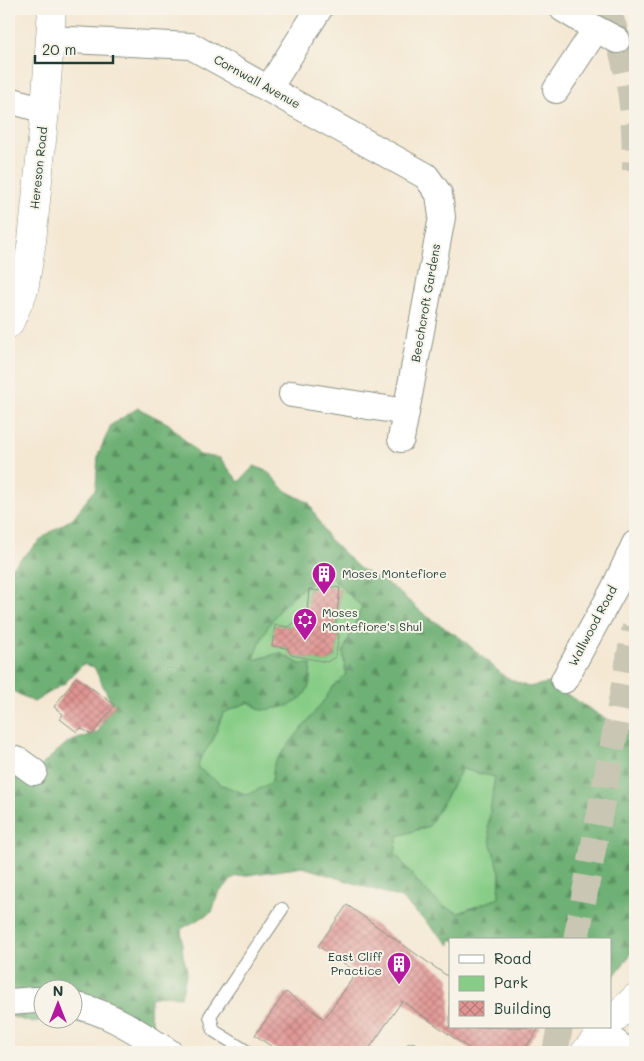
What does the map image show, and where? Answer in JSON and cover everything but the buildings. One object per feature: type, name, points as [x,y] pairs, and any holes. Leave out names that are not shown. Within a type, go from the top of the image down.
[{"type":"main road","name":"Hereson Road","points":[[9,324],[24,290],[32,241],[45,110],[52,9]]},
{"type":"main road","points":[[612,1022],[635,998]]},
{"type":"street","points":[[268,88],[319,9]]},
{"type":"street","points":[[556,90],[606,34],[563,9]]},
{"type":"street","name":"Cornwall Avenue","points":[[50,39],[191,46],[426,176],[439,194]]},
{"type":"street","points":[[9,100],[45,110]]},
{"type":"street","name":"Beechcroft Gardens","points":[[400,440],[442,218],[439,194]]},
{"type":"street","points":[[292,394],[406,412]]},
{"type":"street","name":"Wallwood Road","points":[[564,680],[614,589],[635,544]]},
{"type":"street","points":[[9,758],[19,761],[34,772]]},
{"type":"street","points":[[9,1002],[32,1001]]},
{"type":"street","points":[[82,1007],[124,1024],[168,1052]]},
{"type":"street","points":[[601,1033],[628,1052]]},
{"type":"lane","points":[[248,1052],[214,1031],[210,1016],[282,909]]},
{"type":"green space","points":[[138,408],[169,424],[200,455],[220,458],[239,482],[254,466],[267,471],[286,491],[309,503],[328,538],[359,568],[394,588],[425,615],[462,639],[505,677],[528,687],[549,683],[604,718],[635,734],[635,949],[612,978],[612,938],[449,938],[449,944],[401,898],[303,867],[234,877],[218,894],[212,912],[181,929],[183,956],[187,970],[181,997],[166,995],[151,998],[150,1016],[158,1037],[184,1052],[155,1052],[104,1025],[82,1023],[82,978],[32,978],[32,1023],[9,1016],[9,768],[27,784],[45,762],[67,743],[99,731],[111,702],[94,667],[83,664],[65,683],[34,702],[9,689],[9,570],[46,535],[73,518],[96,488],[98,455],[111,425]],"holes":[[[329,575],[362,607],[343,652],[346,674],[332,688],[274,763],[272,782],[248,795],[222,785],[198,768],[200,759],[213,740],[223,713],[249,702],[261,710],[288,705],[300,699],[304,694],[310,680],[311,664],[300,664],[280,653],[254,660],[265,632],[281,608],[303,589]],[[462,769],[495,777],[488,826],[491,845],[500,872],[499,898],[458,913],[441,905],[421,886],[395,853],[398,836],[429,826]]]},
{"type":"green space","points":[[329,575],[362,607],[343,652],[346,674],[332,688],[275,763],[272,782],[248,795],[222,785],[197,768],[200,759],[213,740],[223,713],[249,702],[261,710],[282,707],[300,699],[308,688],[311,665],[300,664],[280,653],[253,660],[272,619],[291,598],[315,581]],"holes":[[[320,585],[340,589],[338,610],[317,608],[318,601],[308,599],[309,589],[319,591]],[[275,626],[333,627],[339,636],[335,657],[327,662],[291,655],[287,648],[273,646]]]},
{"type":"green space","points":[[462,769],[495,777],[491,845],[500,872],[499,898],[458,913],[441,905],[421,886],[395,853],[398,836],[429,826]]},
{"type":"tunnel","points":[[607,9],[621,50],[630,88],[634,127],[635,170]]},
{"type":"tunnel","points":[[576,938],[635,627]]},
{"type":"tunnel","points":[[555,1052],[560,1028]]},
{"type":"place","name":"Moses Montefiore","points":[[324,595]]},
{"type":"place","name":"Moses Montefiore's Shul","points":[[305,641]]},
{"type":"place","name":"East Cliff Practice","points":[[399,985]]}]
